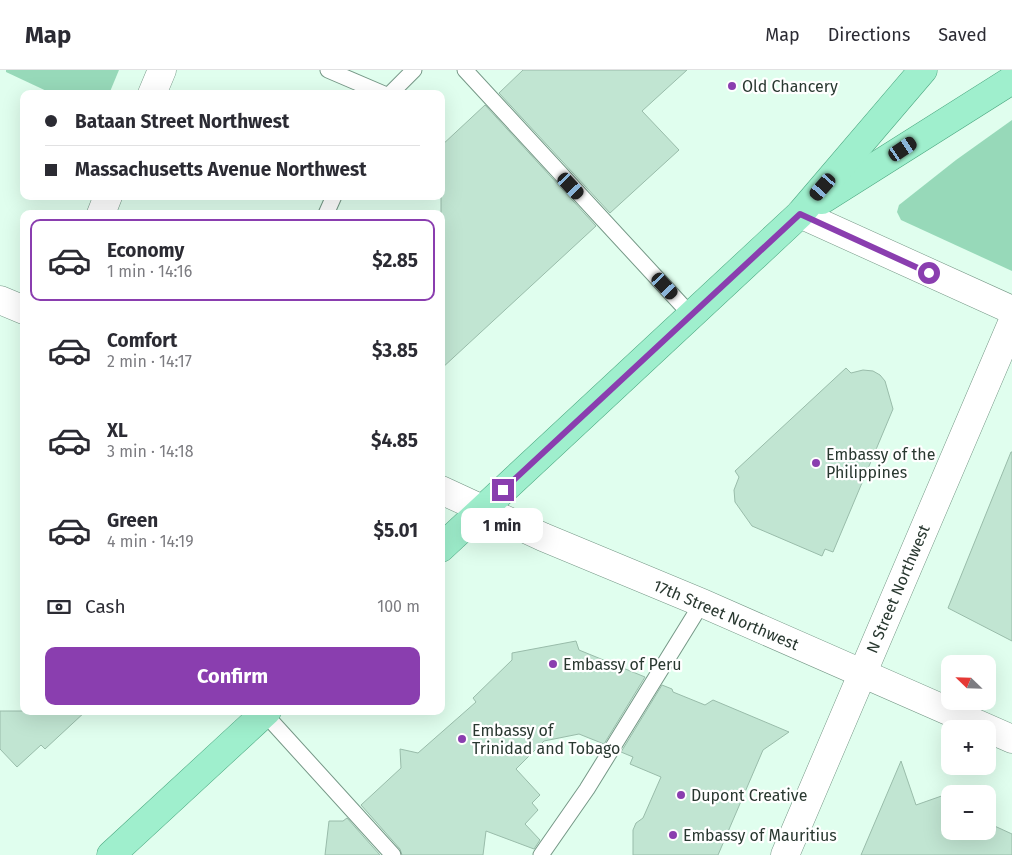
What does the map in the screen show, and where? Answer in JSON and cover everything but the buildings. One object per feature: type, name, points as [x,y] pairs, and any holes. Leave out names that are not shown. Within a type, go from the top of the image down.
[{"type":"main road","points":[[445,544],[800,214],[918,71]]},
{"type":"main road","points":[[800,214],[1012,80]]},
{"type":"main road","points":[[111,855],[262,715]]},
{"type":"street","points":[[154,90],[162,70]]},
{"type":"street","points":[[800,214],[1012,310]]},
{"type":"street","points":[[0,300],[20,308]]},
{"type":"street","name":"N Street Northwest","points":[[785,855],[1012,323]]},
{"type":"street","name":"17th Street Northwest","points":[[445,492],[543,537],[1012,738]]},
{"type":"lane","points":[[328,70],[375,90]]},
{"type":"lane","points":[[394,90],[414,70]]},
{"type":"lane","points":[[465,70],[691,315]]},
{"type":"lane","points":[[541,855],[587,789],[702,604]]},
{"type":"lane","points":[[268,715],[393,855]]},
{"type":"green space","points":[[6,70],[119,70],[111,90],[44,90],[6,72]]},
{"type":"green space","points":[[1012,120],[1012,271],[901,220],[897,212],[899,205],[956,160]]},
{"type":"place","name":"Old Chancery","points":[[732,86]]},
{"type":"place","name":"Embassy of the Philippines","points":[[816,463]]},
{"type":"place","name":"Embassy of Peru","points":[[553,664]]},
{"type":"place","name":"Embassy of Trinidad and Tobago","points":[[462,739]]},
{"type":"place","name":"Dupont Creative","points":[[681,795]]},
{"type":"place","name":"Embassy of Mauritius","points":[[673,835]]},
{"type":"route","points":[[503,490],[800,214],[929,273]]}]
